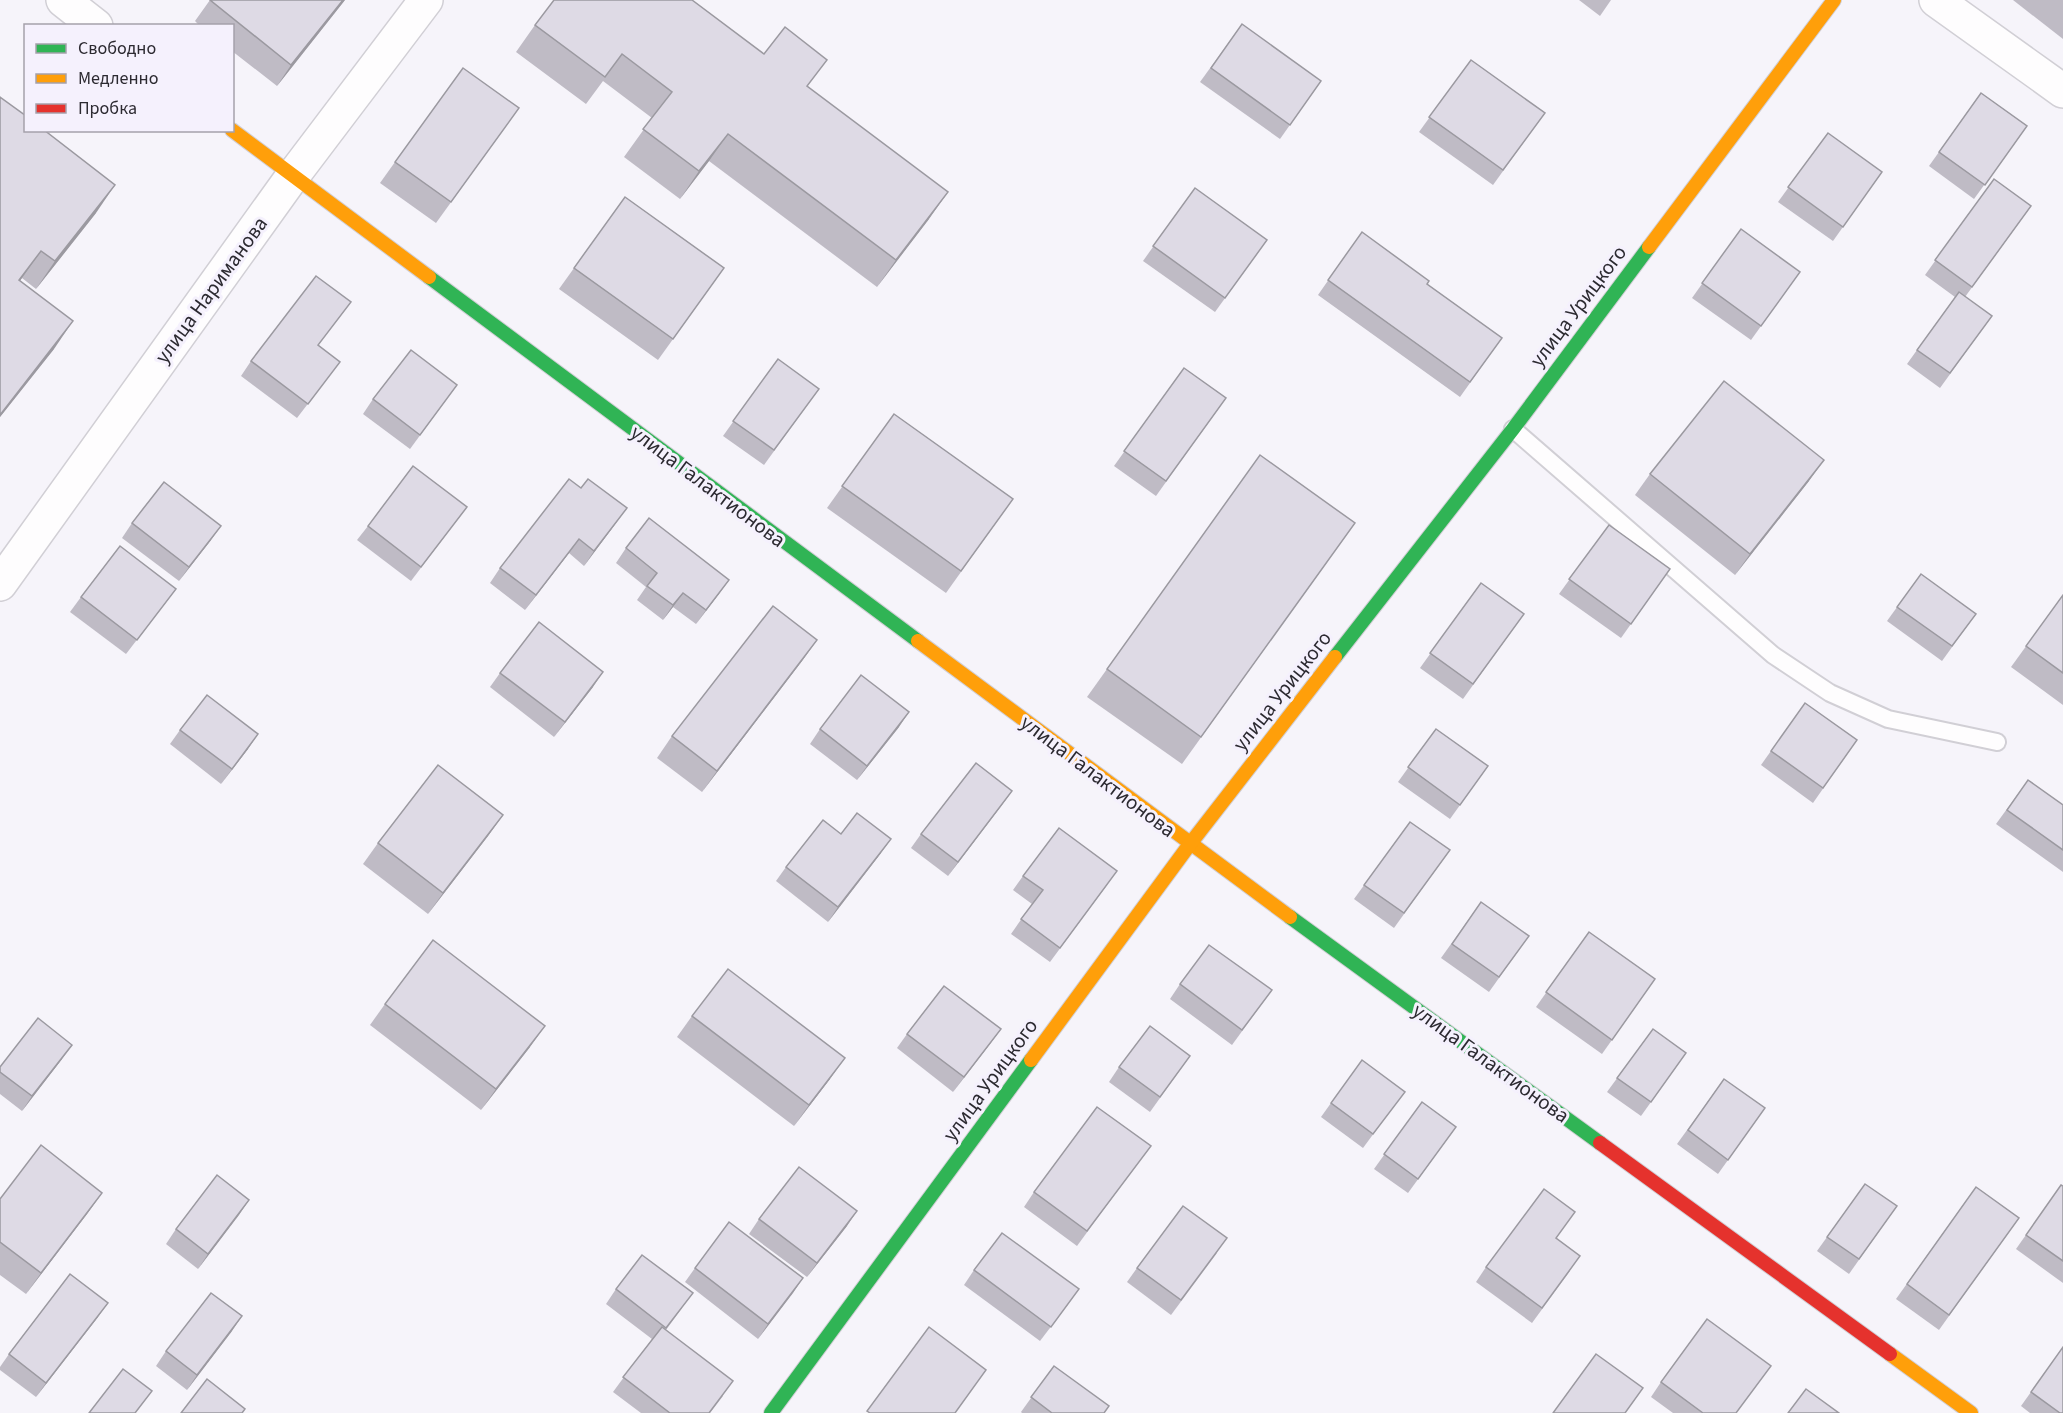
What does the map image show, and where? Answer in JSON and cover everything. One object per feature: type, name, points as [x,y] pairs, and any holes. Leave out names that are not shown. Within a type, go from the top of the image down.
[{"type":"street","points":[[63,0],[93,24]]},
{"type":"street","name":"улица Нариманова","points":[[0,584],[292,177],[426,0]]},
{"type":"street","name":"улица Урицкого","points":[[771,1413],[1190,844],[1513,429],[1834,0]]},
{"type":"street","points":[[1936,0],[2063,91]]},
{"type":"street","name":"улица Галактионова","points":[[234,132],[1190,844],[1971,1413]]},
{"type":"lane","points":[[1513,429],[1773,655],[1830,693],[1888,719],[1997,742]]},
{"type":"building","points":[[210,0],[343,0],[291,65]]},
{"type":"building","points":[[554,0],[692,0],[764,54],[785,27],[827,60],[807,86],[948,192],[896,260],[728,134],[699,171],[643,129],[672,92],[622,54],[605,77],[535,25]]},
{"type":"building","points":[[1242,24],[1321,81],[1290,125],[1211,68]]},
{"type":"building","points":[[1471,60],[1545,113],[1503,170],[1429,117]]},
{"type":"building","points":[[463,68],[519,108],[451,202],[395,162]]},
{"type":"building","points":[[1981,93],[2027,126],[1985,185],[1939,152]]},
{"type":"building","points":[[0,97],[24,115],[24,132],[47,132],[115,185],[55,261],[41,251],[19,280],[73,321],[0,415]]},
{"type":"building","points":[[1828,133],[1882,172],[1843,227],[1788,187]]},
{"type":"building","points":[[1994,179],[2031,206],[1972,287],[1935,260]]},
{"type":"building","points":[[1195,188],[1267,240],[1225,298],[1153,246]]},
{"type":"building","points":[[625,197],[724,268],[673,339],[574,268]]},
{"type":"building","points":[[1741,229],[1800,272],[1761,326],[1702,283]]},
{"type":"building","points":[[1362,232],[1429,281],[1427,284],[1502,338],[1470,382],[1328,280]]},
{"type":"building","points":[[316,276],[351,302],[318,345],[340,362],[308,404],[251,361]]},
{"type":"building","points":[[1959,292],[1992,316],[1950,373],[1917,350]]},
{"type":"building","points":[[411,350],[457,385],[420,435],[373,399]]},
{"type":"building","points":[[778,359],[819,389],[774,450],[733,421]]},
{"type":"building","points":[[1184,368],[1226,398],[1166,481],[1124,451]]},
{"type":"building","points":[[1724,381],[1824,460],[1750,554],[1650,474]]},
{"type":"building","points":[[894,414],[1013,499],[961,571],[842,486]]},
{"type":"building","points":[[1260,455],[1355,523],[1201,737],[1107,669]]},
{"type":"building","points":[[413,466],[467,507],[421,567],[368,526]]},
{"type":"building","points":[[569,479],[581,488],[588,479],[627,508],[594,551],[579,539],[536,595],[500,568]]},
{"type":"building","points":[[164,482],[221,526],[189,567],[132,523]]},
{"type":"building","points":[[649,518],[729,580],[706,610],[683,593],[673,605],[647,586],[657,573],[626,548]]},
{"type":"building","points":[[1609,525],[1670,569],[1631,624],[1569,579]]},
{"type":"building","points":[[120,546],[176,589],[137,640],[81,597]]},
{"type":"building","points":[[1921,574],[1976,614],[1952,646],[1897,607]]},
{"type":"building","points":[[1481,583],[1524,614],[1473,684],[1430,653]]},
{"type":"building","points":[[2063,595],[2063,673],[2026,646]]},
{"type":"building","points":[[773,606],[817,640],[717,771],[672,736]]},
{"type":"building","points":[[539,622],[603,672],[565,722],[500,673]]},
{"type":"building","points":[[861,675],[909,712],[867,766],[820,729]]},
{"type":"building","points":[[207,695],[258,734],[232,769],[180,730]]},
{"type":"building","points":[[1805,703],[1857,740],[1823,788],[1771,751]]},
{"type":"building","points":[[1436,729],[1488,766],[1460,805],[1408,767]]},
{"type":"building","points":[[976,763],[1012,791],[958,862],[921,834]]},
{"type":"building","points":[[438,765],[503,815],[443,893],[378,843]]},
{"type":"building","points":[[2028,780],[2063,805],[2063,850],[2007,810]]},
{"type":"building","points":[[857,813],[891,839],[838,907],[786,867],[823,820],[841,834]]},
{"type":"building","points":[[1410,822],[1450,850],[1404,913],[1364,885]]},
{"type":"building","points":[[1059,828],[1117,871],[1060,948],[1021,919],[1043,890],[1023,876]]},
{"type":"building","points":[[1481,902],[1529,936],[1499,977],[1452,944]]},
{"type":"building","points":[[1589,932],[1655,979],[1612,1040],[1546,992]]},
{"type":"building","points":[[433,940],[545,1026],[496,1089],[385,1004]]},
{"type":"building","points":[[1209,945],[1272,990],[1242,1030],[1180,984]]},
{"type":"building","points":[[728,969],[845,1058],[809,1105],[692,1016]]},
{"type":"building","points":[[944,986],[1001,1029],[964,1077],[907,1034]]},
{"type":"building","points":[[38,1018],[72,1045],[32,1096],[0,1072],[0,1067]]},
{"type":"building","points":[[1150,1026],[1190,1056],[1160,1097],[1119,1067]]},
{"type":"building","points":[[1653,1029],[1686,1053],[1651,1102],[1617,1078]]},
{"type":"building","points":[[1362,1060],[1405,1092],[1373,1134],[1331,1103]]},
{"type":"building","points":[[1724,1079],[1765,1108],[1728,1160],[1688,1130]]},
{"type":"building","points":[[1422,1102],[1456,1127],[1418,1179],[1384,1154]]},
{"type":"building","points":[[1097,1107],[1151,1146],[1087,1231],[1034,1192]]},
{"type":"building","points":[[41,1145],[102,1193],[41,1273],[0,1242],[0,1199]]},
{"type":"building","points":[[799,1167],[857,1211],[817,1263],[759,1219]]},
{"type":"building","points":[[217,1175],[249,1200],[208,1254],[176,1229]]},
{"type":"building","points":[[1865,1184],[1897,1206],[1859,1259],[1827,1237]]},
{"type":"building","points":[[2061,1185],[2063,1186],[2063,1261],[2026,1235]]},
{"type":"building","points":[[1976,1187],[2019,1218],[1949,1315],[1907,1284]]},
{"type":"building","points":[[1544,1189],[1575,1212],[1556,1238],[1580,1256],[1542,1308],[1486,1267]]},
{"type":"building","points":[[1183,1206],[1227,1238],[1181,1300],[1137,1268]]},
{"type":"building","points":[[729,1222],[803,1278],[768,1324],[695,1268]]},
{"type":"building","points":[[1002,1233],[1079,1289],[1051,1327],[974,1270]]},
{"type":"building","points":[[642,1255],[693,1293],[666,1328],[616,1289]]},
{"type":"building","points":[[70,1274],[108,1303],[46,1383],[9,1354]]},
{"type":"building","points":[[211,1293],[242,1316],[197,1375],[166,1351]]},
{"type":"building","points":[[1707,1319],[1771,1366],[1736,1413],[1703,1413],[1661,1382]]},
{"type":"building","points":[[662,1327],[733,1381],[709,1413],[670,1413],[623,1377]]},
{"type":"building","points":[[929,1327],[986,1370],[955,1413],[870,1413],[867,1411]]},
{"type":"building","points":[[2063,1347],[2063,1413],[2060,1413],[2031,1392]]},
{"type":"building","points":[[1596,1354],[1643,1388],[1625,1413],[1553,1413]]},
{"type":"building","points":[[1054,1366],[1109,1406],[1104,1413],[1052,1413],[1031,1397]]},
{"type":"building","points":[[123,1369],[152,1391],[135,1413],[89,1413]]},
{"type":"building","points":[[207,1379],[245,1409],[242,1413],[181,1413]]},
{"type":"building","points":[[1806,1389],[1839,1413],[1788,1413]]},
{"type":"traffic: fast","points":[[1335,657],[1513,429],[1649,247]]},
{"type":"traffic: fast","points":[[429,277],[918,641]]},
{"type":"traffic: fast","points":[[1290,917],[1600,1143]]},
{"type":"traffic: fast","points":[[771,1413],[1031,1060]]},
{"type":"traffic: slow","points":[[1649,247],[1834,0]]},
{"type":"traffic: slow","points":[[234,131],[429,277]]},
{"type":"traffic: slow","points":[[918,641],[1290,917]]},
{"type":"traffic: slow","points":[[1031,1060],[1190,844],[1335,657]]},
{"type":"traffic: slow","points":[[1890,1354],[1971,1413]]},
{"type":"traffic: jam","points":[[1600,1143],[1890,1354]]}]
